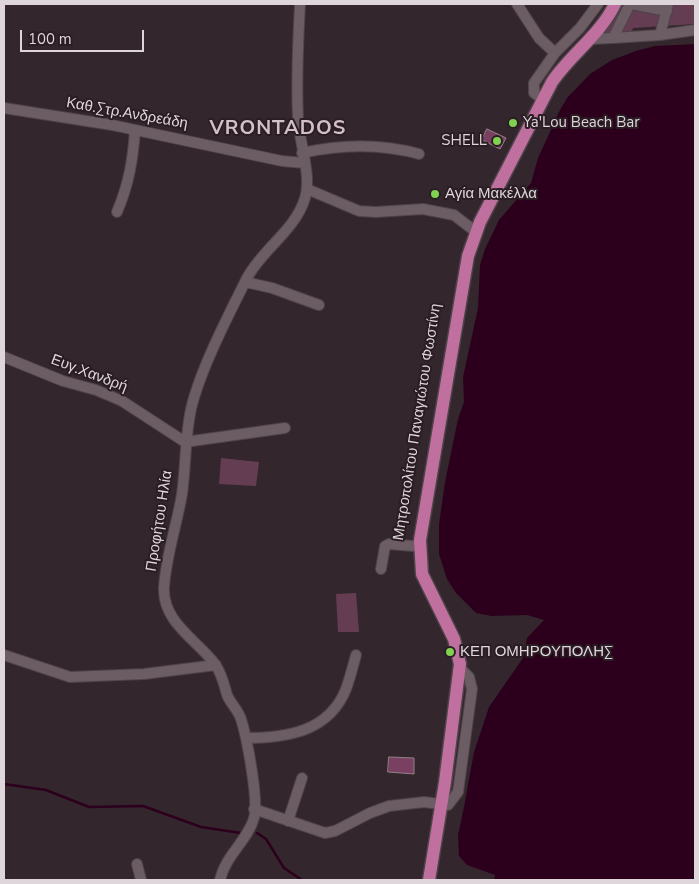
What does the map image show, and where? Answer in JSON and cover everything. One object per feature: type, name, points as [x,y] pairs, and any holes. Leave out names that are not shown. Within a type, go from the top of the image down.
[{"type":"main road","points":[[539,98],[550,73],[593,28],[608,4]]},
{"type":"main road","points":[[539,98],[564,66],[591,39],[616,4]]},
{"type":"main road","name":"Μητροπολίτου Παναγιώτου Φωστίνη","points":[[429,880],[454,665],[449,642],[416,576],[413,546],[437,394],[463,253],[539,98]]},
{"type":"main road","name":"Μητροπολίτου Παναγιώτου Φωστίνη","points":[[423,880],[438,804],[460,668],[454,639],[422,574],[420,546],[443,396],[473,230]]},
{"type":"street","name":"Προφήτου Ηλία","points":[[220,880],[225,865],[254,818],[246,738],[240,716],[232,705],[216,665],[176,622],[168,609],[164,584],[182,493],[185,442],[194,398],[245,282],[258,259],[277,242],[300,211],[307,189],[298,116],[297,56],[300,4]]},
{"type":"street","points":[[517,4],[540,38],[555,53]]},
{"type":"street","points":[[539,98],[533,90],[534,83],[555,53],[580,28],[598,4]]},
{"type":"street","points":[[612,38],[631,4],[667,7],[660,35]]},
{"type":"street","points":[[591,39],[660,35],[695,30]]},
{"type":"street","name":"Καθ.Στρ.Ανδρεάδη","points":[[4,108],[135,130],[282,161],[303,158],[332,147],[362,145],[389,147],[419,154]]},
{"type":"street","points":[[117,212],[127,188],[131,172],[135,130]]},
{"type":"street","points":[[307,189],[359,211],[376,212],[423,209],[454,214],[473,230]]},
{"type":"street","points":[[245,282],[272,288],[319,305]]},
{"type":"street","name":"Ευγ.Χανδρή","points":[[4,357],[63,382],[96,390],[122,401],[185,442]]},
{"type":"street","points":[[185,442],[285,428]]},
{"type":"street","points":[[380,569],[385,546],[389,544],[413,546]]},
{"type":"street","points":[[4,655],[70,678],[144,674],[216,665]]},
{"type":"street","points":[[246,738],[295,735],[316,724],[333,710],[346,690],[356,655]]},
{"type":"street","points":[[288,821],[302,778]]},
{"type":"street","points":[[254,809],[316,832],[332,833],[370,813],[388,806],[424,802],[438,804]]},
{"type":"street","points":[[136,864],[141,880]]},
{"type":"shaded area","points":[[617,4],[695,4],[695,24],[633,28],[630,37],[591,39]]},
{"type":"shaded area","points":[[695,44],[695,880],[494,880],[495,875],[467,865],[459,856],[458,835],[474,752],[489,707],[523,658],[527,638],[544,620],[527,615],[491,616],[476,613],[456,593],[447,579],[439,554],[439,524],[445,482],[458,419],[464,402],[463,377],[478,308],[480,265],[485,249],[499,220],[531,183],[538,158],[560,110],[567,98],[590,74],[612,60],[636,51],[655,46]]},
{"type":"shaded area","points":[[221,458],[259,462],[256,486],[219,484]]},
{"type":"shaded area","points":[[356,593],[359,632],[338,632],[336,594]]},
{"type":"building","points":[[487,129],[506,138],[500,149],[482,140]]},
{"type":"building","points":[[389,757],[414,758],[414,774],[388,772]]},
{"type":"waterway","points":[[4,784],[46,790],[89,807],[143,806],[201,827],[241,833]]},
{"type":"waterway","points":[[257,833],[266,839],[284,868],[302,880]]},
{"type":"place","name":"Ya'Lou Beach Bar","points":[[513,123]]},
{"type":"place","name":"SHELL","points":[[497,141]]},
{"type":"place","name":"Αγία Μακέλλα","points":[[435,194]]},
{"type":"place","name":"ΚΕΠ ΟΜΗΡΟΥΠΟΛΗΣ","points":[[450,652]]},
{"type":"district","name":"VRONTADOS","points":[[278,129]]}]
